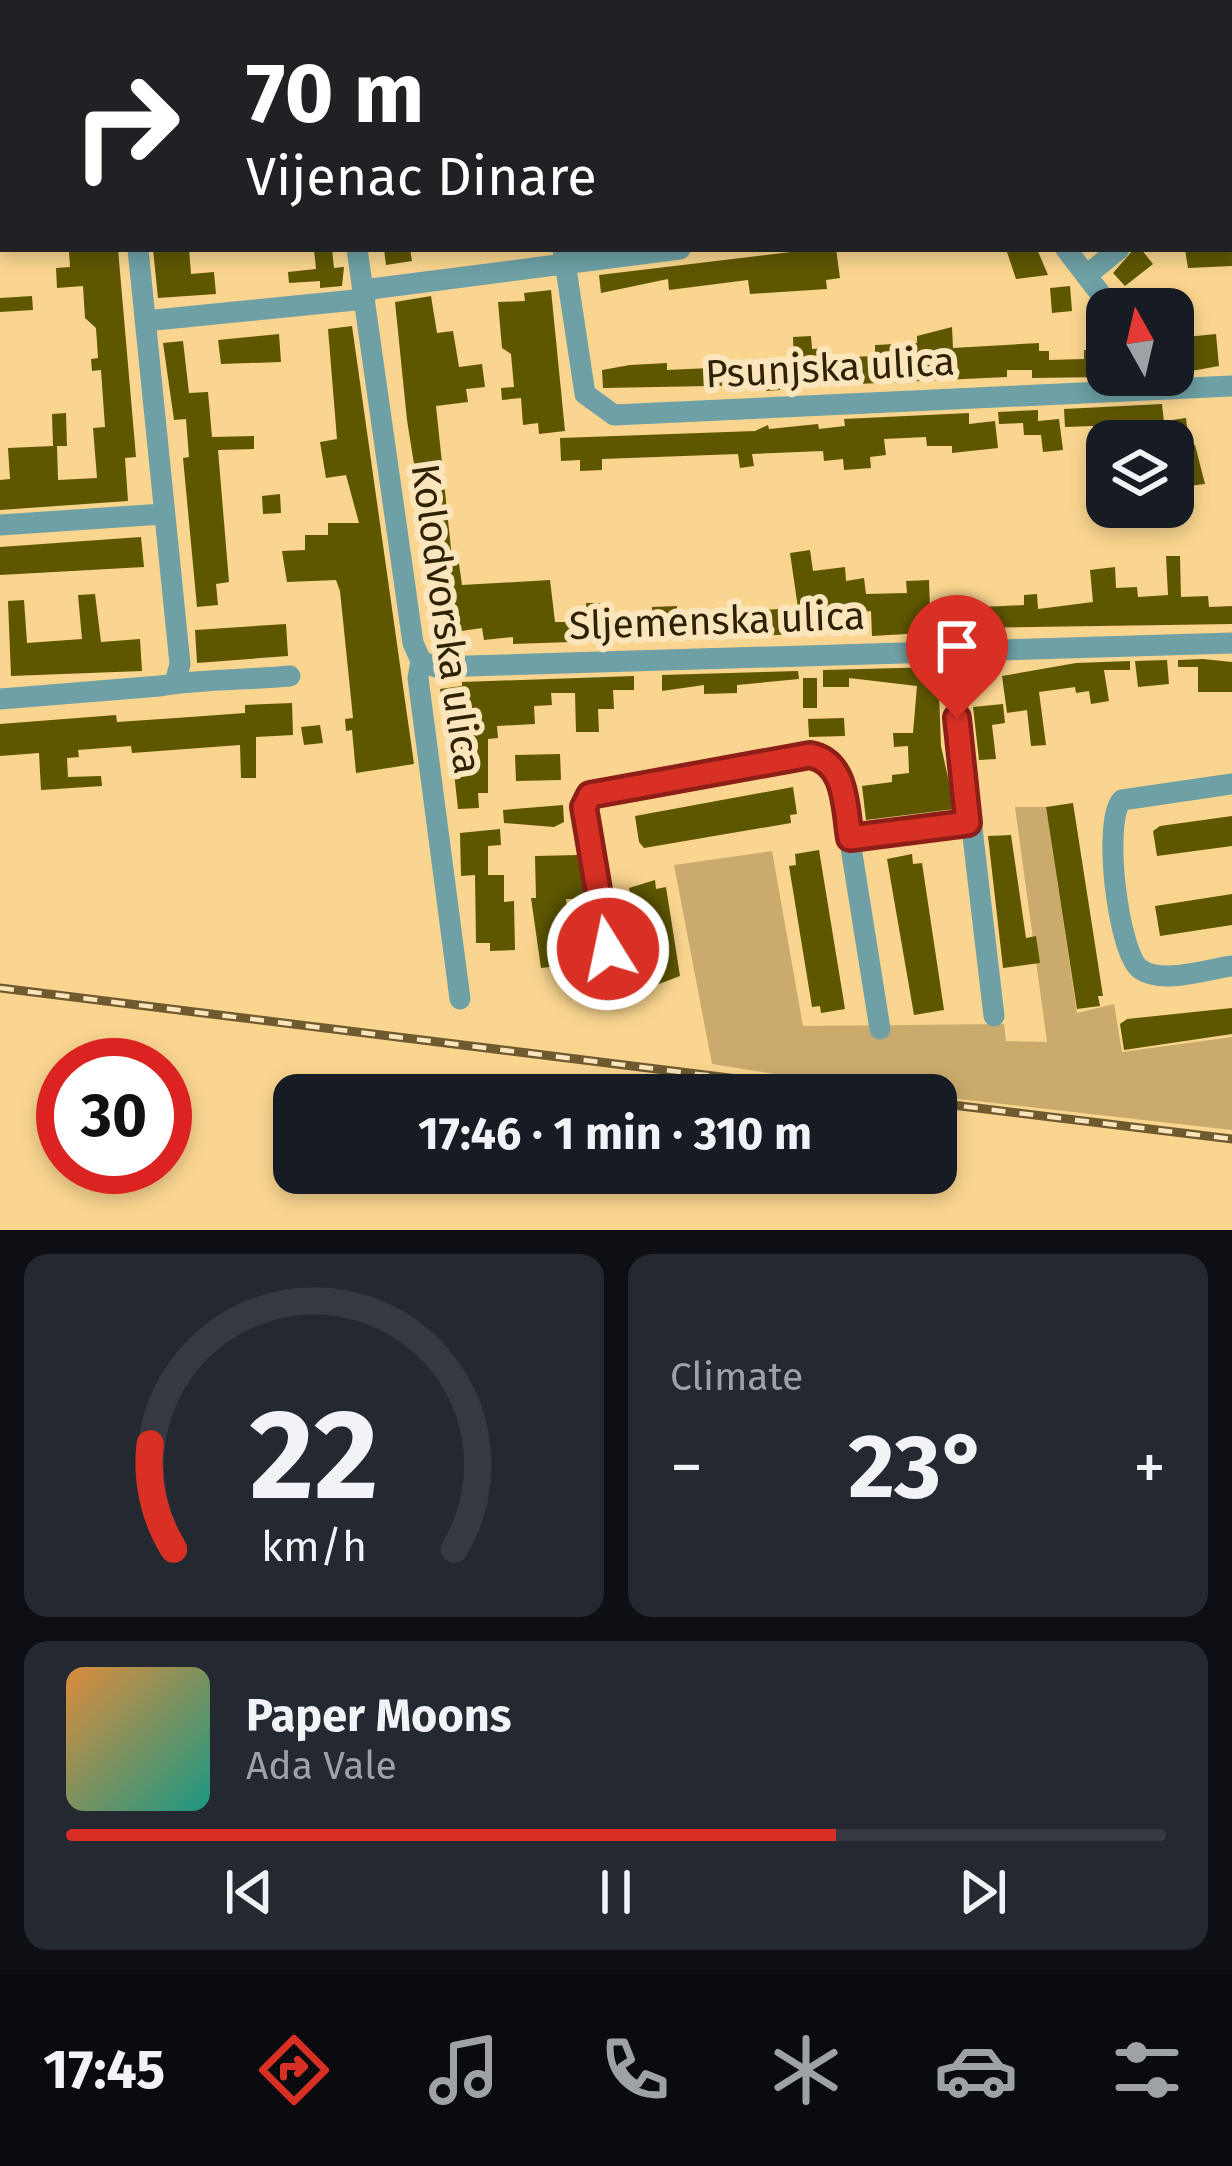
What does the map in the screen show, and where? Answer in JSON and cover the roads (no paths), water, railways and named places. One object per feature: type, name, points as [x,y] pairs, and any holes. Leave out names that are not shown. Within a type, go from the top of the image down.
[{"type":"street","points":[[137,252],[180,664],[176,679]]},
{"type":"street","name":"Kolodvorska ulica","points":[[357,252],[413,644],[421,661],[418,678],[460,999]]},
{"type":"street","points":[[145,321],[364,294],[564,257],[636,252]]},
{"type":"street","points":[[1069,252],[1097,288]]},
{"type":"street","points":[[1088,275],[1115,252]]},
{"type":"street","name":"Psunjska ulica","points":[[564,257],[585,394],[594,406],[614,415],[1086,387]]},
{"type":"street","name":"Psunjska ulica","points":[[1194,384],[1232,386]]},
{"type":"street","points":[[0,525],[163,514]]},
{"type":"street","name":"Sljemenska ulica","points":[[421,661],[436,667],[1232,643]]},
{"type":"street","points":[[951,649],[994,1016]]},
{"type":"street","points":[[0,699],[160,686],[176,679],[198,683],[290,676]]},
{"type":"street","points":[[617,999],[584,807],[590,795],[810,755],[822,757],[838,773],[880,1030]]},
{"type":"street","points":[[1232,784],[1122,800],[1109,831],[1128,951],[1139,968],[1163,975],[1232,966]]},
{"type":"street","points":[[850,838],[968,823]]},
{"type":"railway","points":[[0,988],[698,1074]]},
{"type":"railway","points":[[957,1106],[1232,1139]]}]
